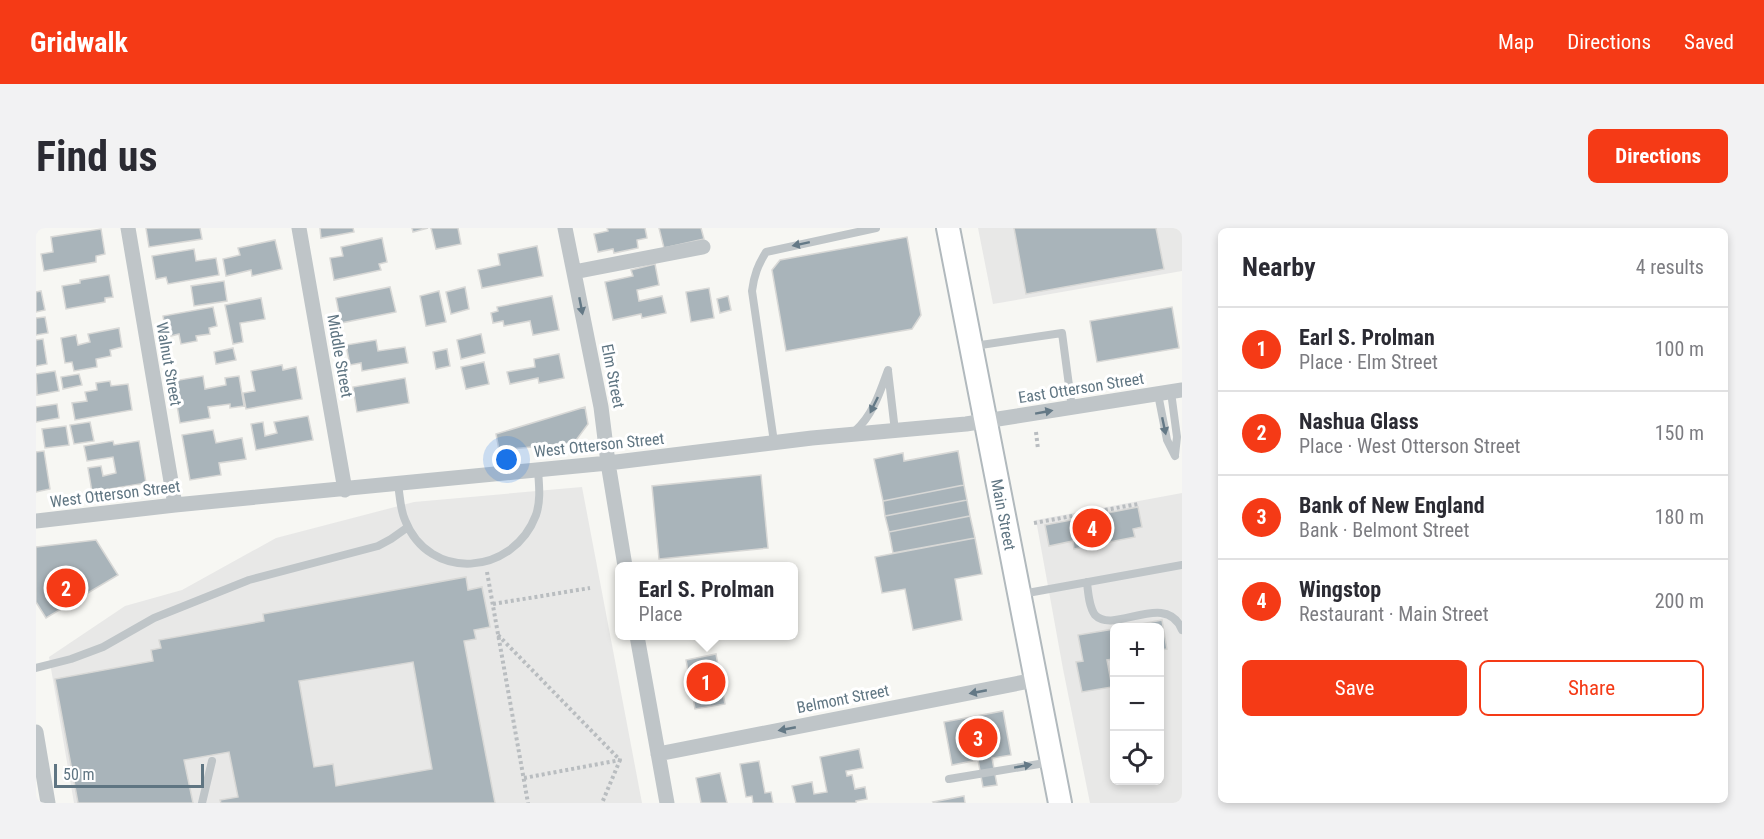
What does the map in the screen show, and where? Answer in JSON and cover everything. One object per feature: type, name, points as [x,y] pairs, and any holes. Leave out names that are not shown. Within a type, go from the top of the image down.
[{"type":"main road","name":"Main Street","points":[[948,228],[1060,803]]},
{"type":"street","name":"Walnut Street","points":[[128,228],[175,505]]},
{"type":"street","name":"Middle Street","points":[[299,228],[345,490]]},
{"type":"street","name":"Elm Street","points":[[565,228],[601,407],[624,562]]},
{"type":"street","points":[[574,272],[703,248]]},
{"type":"street","name":"East Otterson Street","points":[[986,422],[1170,392]]},
{"type":"street","name":"West Otterson Street","points":[[36,522],[175,505],[345,490],[608,463],[774,442],[986,422]]},
{"type":"street","points":[[638,640],[667,803]]},
{"type":"street","name":"Belmont Street","points":[[658,754],[1035,680]]},
{"type":"street","points":[[36,732],[48,803]]},
{"type":"lane","points":[[774,442],[753,291],[758,264],[766,252],[876,228]]},
{"type":"lane","points":[[971,346],[1062,333],[1072,408]]},
{"type":"lane","points":[[851,435],[864,422],[875,405],[888,370],[895,431]]},
{"type":"lane","points":[[1170,392],[1178,437],[1175,456],[1167,440],[1170,392]]},
{"type":"lane","points":[[399,484],[403,517],[421,545],[441,558],[464,564],[485,562],[506,554],[526,534],[536,515],[539,502],[538,470]]},
{"type":"lane","points":[[36,668],[103,646],[154,618],[240,584],[378,546],[408,527]]},
{"type":"lane","points":[[1020,595],[1182,565]]},
{"type":"lane","points":[[1086,582],[1093,610],[1099,617],[1109,620],[1162,613],[1174,617],[1182,630]]},
{"type":"lane","points":[[202,803],[212,761]]},
{"type":"lane","points":[[949,779],[1052,761]]},
{"type":"path","points":[[1036,432],[1038,449]]},
{"type":"path","points":[[1034,523],[1138,504]]},
{"type":"path","points":[[485,562],[528,803]]},
{"type":"path","points":[[493,604],[590,588]]},
{"type":"path","points":[[498,635],[620,760]]},
{"type":"path","points":[[524,778],[620,760]]},
{"type":"path","points":[[602,803],[620,760]]},
{"type":"shaded area","points":[[978,228],[1182,228],[1182,271],[993,304]]},
{"type":"shaded area","points":[[582,487],[642,803],[74,803],[49,657],[125,606],[182,590],[276,538],[414,502]]},
{"type":"shaded area","points":[[1182,493],[1182,803],[1090,803],[1036,520]]},
{"type":"building","points":[[146,228],[200,228],[202,239],[149,247]]},
{"type":"building","points":[[320,228],[353,228],[354,232],[321,238]]},
{"type":"building","points":[[412,228],[428,228],[413,232]]},
{"type":"building","points":[[431,228],[458,228],[461,244],[436,249]]},
{"type":"building","points":[[607,228],[645,228],[647,238],[637,240],[638,248],[614,253],[613,249],[598,252],[594,234],[608,231]]},
{"type":"building","points":[[659,228],[701,228],[704,239],[664,248]]},
{"type":"building","points":[[1014,228],[1156,228],[1164,269],[1026,294]]},
{"type":"building","points":[[101,229],[105,254],[96,256],[96,262],[44,271],[41,254],[53,252],[51,237]]},
{"type":"building","points":[[907,237],[921,315],[912,329],[786,351],[772,270],[780,260]]},
{"type":"building","points":[[382,238],[387,262],[379,264],[381,270],[334,280],[330,258],[343,256],[341,247]]},
{"type":"building","points":[[275,240],[282,269],[252,276],[251,270],[226,276],[223,259],[240,255],[238,248]]},
{"type":"building","points":[[537,246],[543,276],[482,288],[478,270],[500,265],[498,254]]},
{"type":"building","points":[[194,249],[196,261],[216,258],[219,275],[168,284],[166,277],[156,279],[152,256]]},
{"type":"building","points":[[655,264],[659,285],[637,290],[639,301],[662,296],[666,313],[642,318],[641,314],[613,320],[605,282],[633,276],[631,270]]},
{"type":"building","points":[[109,275],[113,297],[105,298],[105,302],[66,309],[62,286]]},
{"type":"building","points":[[224,281],[227,301],[194,306],[191,286]]},
{"type":"building","points":[[390,287],[396,312],[341,323],[336,298]]},
{"type":"building","points":[[465,287],[469,309],[451,314],[446,292]]},
{"type":"building","points":[[709,288],[714,318],[691,322],[686,292]]},
{"type":"building","points":[[41,291],[45,310],[36,312],[36,292]]},
{"type":"building","points":[[439,291],[446,322],[426,326],[420,296]]},
{"type":"building","points":[[552,296],[559,330],[533,335],[530,321],[504,326],[503,321],[493,323],[491,313],[498,311],[497,307]]},
{"type":"building","points":[[728,296],[731,310],[720,313],[717,299]]},
{"type":"building","points":[[261,298],[265,319],[240,323],[243,342],[233,344],[225,305]]},
{"type":"building","points":[[213,307],[217,326],[209,328],[210,334],[196,336],[197,341],[181,344],[179,334],[167,337],[163,316]]},
{"type":"building","points":[[1172,307],[1179,348],[1097,362],[1090,321]]},
{"type":"building","points":[[45,317],[48,333],[36,335],[36,318]]},
{"type":"building","points":[[119,328],[122,347],[110,350],[111,356],[96,359],[97,367],[74,371],[72,362],[65,363],[61,338],[76,335],[78,345],[90,342],[88,334]]},
{"type":"building","points":[[481,334],[485,353],[461,359],[457,340]]},
{"type":"building","points":[[43,339],[47,364],[36,366],[36,340]]},
{"type":"building","points":[[376,340],[378,351],[405,347],[408,363],[362,371],[361,363],[350,365],[346,345]]},
{"type":"building","points":[[233,348],[236,360],[216,364],[214,352]]},
{"type":"building","points":[[447,349],[450,366],[436,369],[433,352]]},
{"type":"building","points":[[559,354],[564,378],[539,383],[538,378],[510,384],[507,372],[535,367],[534,359]]},
{"type":"building","points":[[484,362],[489,384],[466,389],[461,367]]},
{"type":"building","points":[[282,365],[283,370],[296,367],[302,399],[246,409],[243,393],[255,391],[251,371]]},
{"type":"building","points":[[55,371],[59,391],[37,395],[36,374]]},
{"type":"building","points":[[79,374],[82,385],[63,389],[61,377]]},
{"type":"building","points":[[203,376],[205,389],[226,385],[225,378],[239,376],[244,406],[230,408],[230,404],[208,407],[210,418],[180,423],[173,381]]},
{"type":"building","points":[[405,378],[409,403],[357,412],[353,387]]},
{"type":"building","points":[[110,381],[111,386],[128,384],[132,410],[75,420],[72,403],[87,401],[85,392],[97,390],[96,383]]},
{"type":"building","points":[[57,404],[59,418],[36,422],[36,407]]},
{"type":"building","points":[[585,407],[588,424],[574,443],[499,450],[496,434]]},
{"type":"building","points":[[308,416],[313,440],[256,450],[251,424],[263,422],[265,436],[277,433],[274,422]]},
{"type":"building","points":[[90,422],[94,441],[74,444],[70,425]]},
{"type":"building","points":[[66,426],[69,445],[45,448],[42,429]]},
{"type":"building","points":[[213,430],[216,443],[242,438],[246,459],[219,463],[221,475],[190,480],[182,435]]},
{"type":"building","points":[[113,441],[114,445],[139,441],[146,483],[92,492],[88,468],[101,466],[103,476],[116,473],[113,457],[87,461],[84,446]]},
{"type":"building","points":[[44,451],[50,489],[36,492],[36,452]]},
{"type":"building","points":[[958,451],[964,485],[883,501],[874,459],[903,453],[904,461]]},
{"type":"building","points":[[761,475],[768,548],[659,559],[652,486]]},
{"type":"building","points":[[964,485],[967,500],[885,516],[883,501]]},
{"type":"building","points":[[967,500],[970,516],[889,532],[885,516]]},
{"type":"building","points":[[1138,507],[1142,527],[1133,529],[1135,537],[1074,549],[1073,541],[1049,546],[1045,525]]},
{"type":"building","points":[[970,516],[975,538],[893,553],[889,532]]},
{"type":"building","points":[[975,538],[982,574],[955,579],[962,620],[913,630],[905,589],[882,593],[875,557]]},
{"type":"building","points":[[96,540],[118,575],[46,618],[36,602],[36,547]]},
{"type":"building","points":[[466,577],[468,590],[482,587],[490,627],[474,630],[476,639],[464,641],[495,803],[221,803],[220,800],[238,797],[229,752],[184,760],[193,803],[78,803],[55,679],[153,661],[151,650],[161,648],[159,640],[264,621],[263,614]],"holes":[[[413,662],[432,769],[336,786],[333,764],[314,767],[299,681]]]},
{"type":"building","points":[[1162,620],[1163,623],[1147,623]]},
{"type":"building","points":[[1110,630],[1110,660],[1107,660],[1110,687],[1082,692],[1076,662],[1083,661],[1078,635]]},
{"type":"building","points":[[1164,632],[1167,649],[1164,649]]},
{"type":"building","points":[[716,654],[725,704],[695,709],[686,660]]},
{"type":"building","points":[[1003,711],[1011,755],[992,758],[997,785],[983,787],[978,760],[952,765],[944,722]]},
{"type":"building","points":[[859,749],[863,768],[846,771],[847,776],[852,775],[855,789],[865,787],[867,799],[856,801],[856,803],[796,803],[792,786],[812,782],[814,794],[827,792],[820,757]]},
{"type":"building","points":[[759,761],[765,793],[771,792],[773,803],[753,803],[752,796],[746,797],[740,764]]},
{"type":"building","points":[[720,773],[727,803],[701,803],[696,778]]},
{"type":"building","points":[[964,796],[965,803],[933,802]]},
{"type":"place","name":"Wingstop","points":[[1092,528]]},
{"type":"place","name":"Nashua Glass","points":[[66,588]]},
{"type":"place","name":"Earl S. Prolman","points":[[706,682]]},
{"type":"place","name":"Bank of New England","points":[[978,738]]}]
